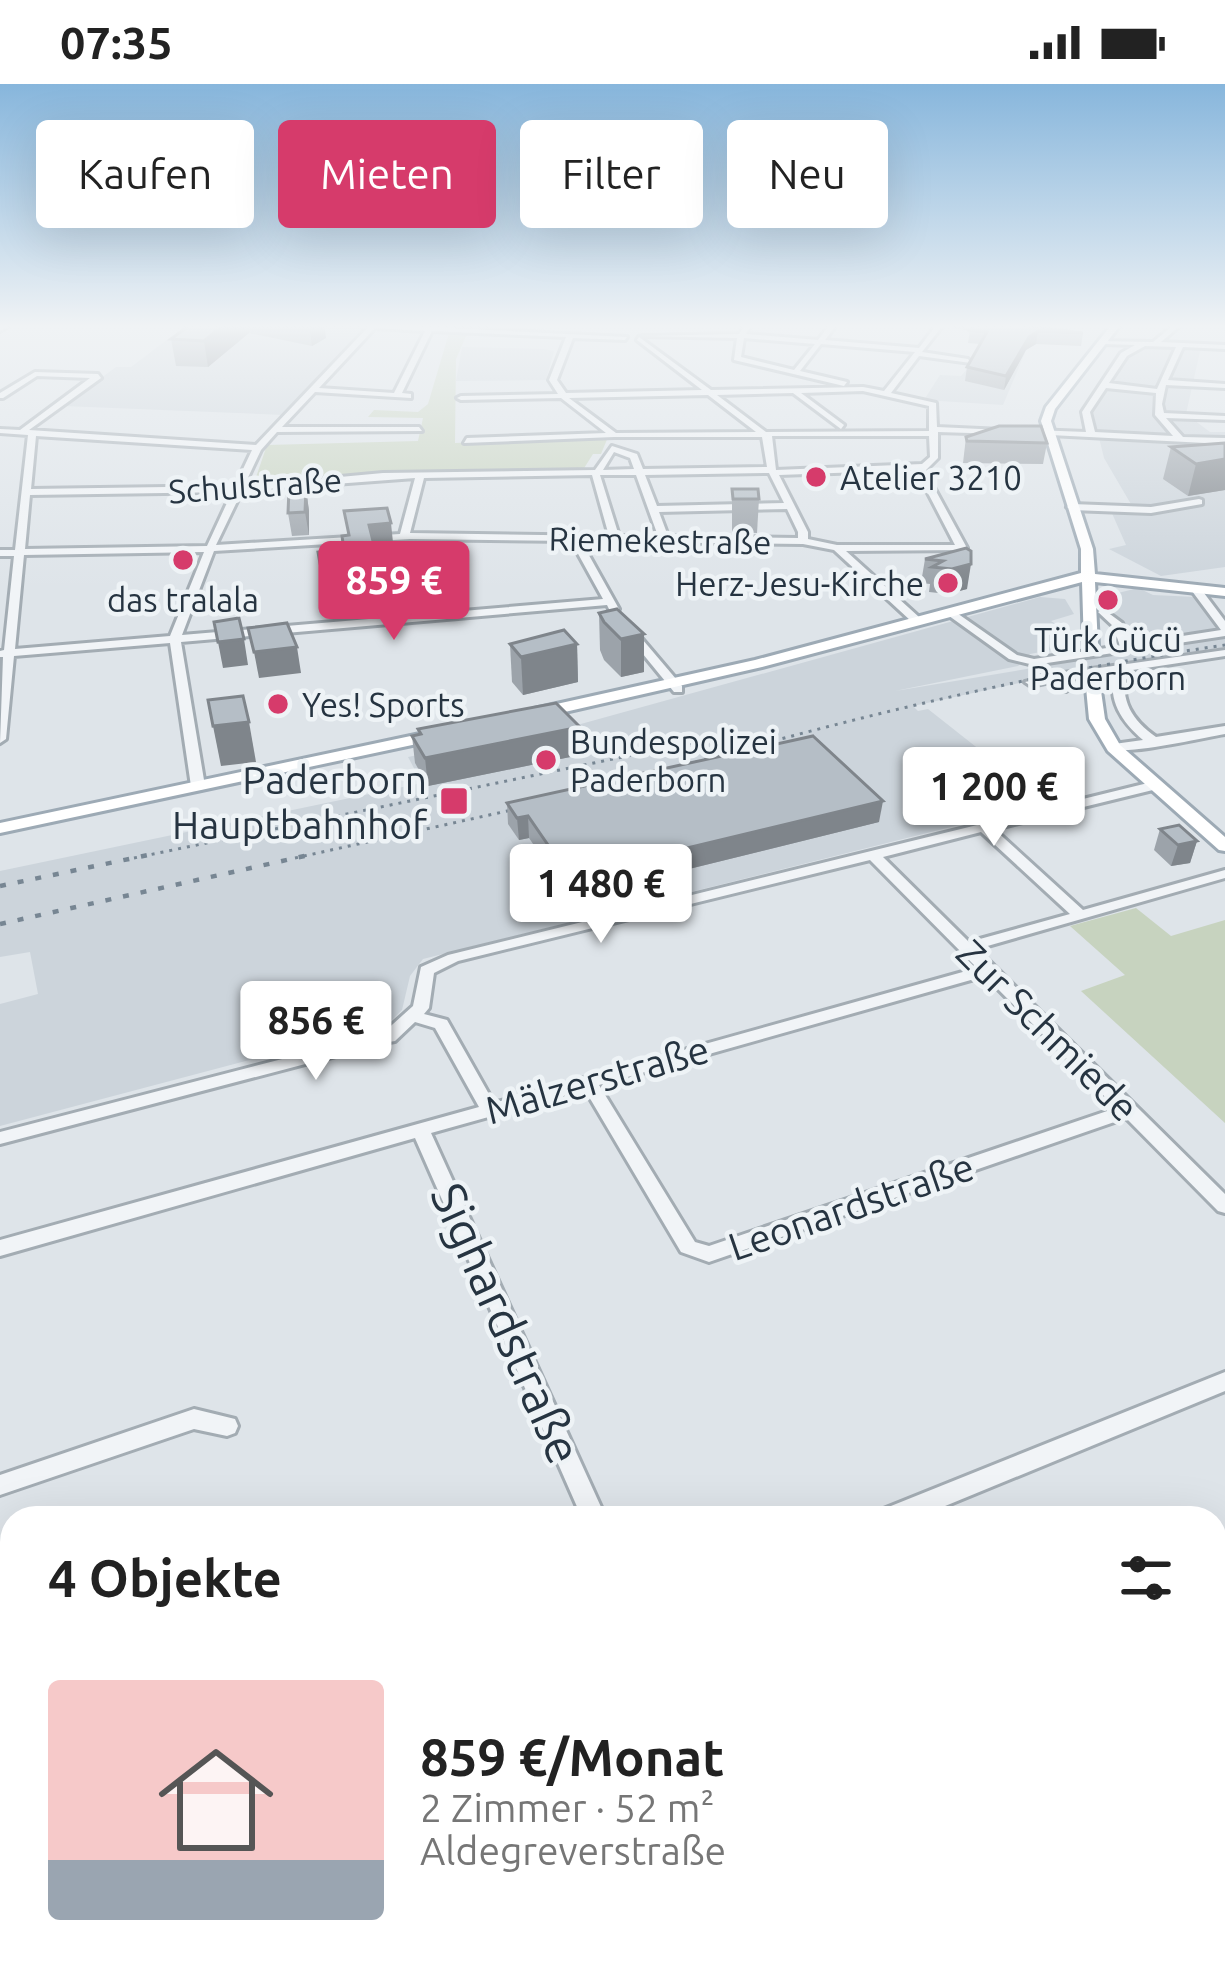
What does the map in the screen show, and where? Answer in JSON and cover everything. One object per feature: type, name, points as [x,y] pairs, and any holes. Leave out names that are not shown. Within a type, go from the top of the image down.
[{"type":"main road","points":[[1050,412],[1048,433],[1087,549],[1091,647]]},
{"type":"main road","points":[[918,619],[1088,576]]},
{"type":"main road","points":[[522,720],[757,664],[1044,578],[1088,576],[1225,592]]},
{"type":"main road","points":[[1033,590],[1087,603]]},
{"type":"main road","points":[[1092,677],[1097,719],[1114,748],[1217,830],[1225,846]]},
{"type":"main road","points":[[0,828],[455,735]]},
{"type":"street","points":[[27,432],[52,412]]},
{"type":"street","points":[[198,787],[175,638],[236,489],[257,448],[290,412]]},
{"type":"street","points":[[584,412],[614,435]]},
{"type":"street","points":[[734,412],[768,437],[772,471],[803,541]]},
{"type":"street","points":[[822,412],[842,427]]},
{"type":"street","points":[[915,463],[934,458],[936,412]]},
{"type":"street","points":[[1086,412],[1091,434]]},
{"type":"street","points":[[1160,412],[1181,439]]},
{"type":"street","points":[[1160,416],[1225,418]]},
{"type":"street","points":[[274,430],[419,429]]},
{"type":"street","points":[[0,431],[257,448]]},
{"type":"street","points":[[0,739],[6,654],[22,553],[27,432]]},
{"type":"street","points":[[467,441],[1010,432]]},
{"type":"street","points":[[1025,432],[1225,441]]},
{"type":"street","points":[[615,539],[596,475],[612,449],[634,456],[664,540]]},
{"type":"street","name":"Schulstraße","points":[[27,493],[236,489],[420,476],[644,475],[915,463]]},
{"type":"street","name":"Riemekestraße","points":[[0,553],[208,549],[404,536],[803,541],[838,548],[960,550],[915,463]]},
{"type":"street","points":[[404,536],[420,476]]},
{"type":"street","points":[[1072,507],[1151,510],[1196,499]]},
{"type":"street","points":[[656,509],[789,506]]},
{"type":"street","points":[[574,538],[609,602],[675,686]]},
{"type":"street","points":[[838,548],[918,619]]},
{"type":"street","points":[[950,613],[1013,657],[1034,662],[1225,631],[1197,591]]},
{"type":"street","points":[[6,654],[609,602]]},
{"type":"street","points":[[1103,612],[1118,625],[1126,646]]},
{"type":"street","points":[[1031,682],[1065,681],[1120,667],[1225,653]]},
{"type":"street","points":[[1120,667],[1115,684],[1126,722],[1155,742]]},
{"type":"street","points":[[1114,748],[1225,730]]},
{"type":"street","points":[[0,1138],[388,1037],[422,1008],[422,983],[435,964],[1156,785]]},
{"type":"street","points":[[982,826],[1081,915]]},
{"type":"street","name":"Zur Schmiede","points":[[871,854],[1225,1206]]},
{"type":"street","points":[[965,948],[1225,874]]},
{"type":"street","name":"Mälzerstraße","points":[[0,1248],[988,970]]},
{"type":"street","points":[[416,1017],[441,1024],[489,1109]]},
{"type":"street","name":"Leonardstraße","points":[[588,1082],[696,1254],[709,1254],[1129,1110]]},
{"type":"street","name":"Sighardstraße","points":[[420,1128],[589,1506]]},
{"type":"street","points":[[918,1506],[1225,1381]]},
{"type":"street","points":[[0,1485],[194,1419],[227,1426]]},
{"type":"shaded area","points":[[215,412],[287,412],[284,415]]},
{"type":"shaded area","points":[[1093,412],[1186,412],[1210,432],[1225,432],[1225,567],[1161,576],[1109,549],[1126,545],[1111,511],[1135,511],[1104,458]]},
{"type":"shaded area","points":[[1138,588],[1153,595],[1196,597],[1219,631],[1135,640],[1103,610],[1102,597]]},
{"type":"shaded area","points":[[1040,597],[1065,599],[1074,614],[1051,621],[1071,634],[1072,646],[1030,654],[1018,666],[895,691],[1225,636],[1225,647],[1056,675],[913,706],[918,711],[928,709],[999,765],[993,769],[1035,806],[423,959],[410,976],[402,1010],[389,1023],[0,1126],[0,1004],[38,994],[30,952],[0,957],[0,871],[422,783],[408,757],[560,726],[580,752],[589,751],[570,727]]},
{"type":"green space","points":[[372,412],[455,412],[455,443],[608,437],[601,454],[593,454],[581,473],[383,475],[253,486],[267,445],[418,441],[423,418],[368,417]]},
{"type":"green space","points":[[1136,908],[1171,936],[1225,920],[1225,1123],[1081,991],[1125,975],[1070,926]]},
{"type":"building","points":[[999,426],[1041,426],[1047,443],[967,441],[966,437]]},
{"type":"building","points":[[1225,443],[1225,459],[1196,464],[1171,447]]},
{"type":"building","points":[[306,488],[305,512],[288,513],[289,489]]},
{"type":"building","points":[[732,489],[758,489],[759,499],[733,499]]},
{"type":"building","points":[[387,508],[391,523],[369,525],[377,557],[320,563],[318,552],[344,550],[342,536],[349,535],[344,511]]},
{"type":"building","points":[[966,548],[971,551],[971,564],[932,567],[943,561],[925,559]]},
{"type":"building","points":[[617,609],[644,634],[621,639],[599,613]]},
{"type":"building","points":[[239,618],[244,639],[218,642],[214,622]]},
{"type":"building","points":[[287,623],[297,647],[254,652],[248,628]]},
{"type":"building","points":[[564,630],[577,644],[521,657],[510,644]]},
{"type":"building","points":[[243,696],[249,722],[213,726],[208,700]]},
{"type":"building","points":[[556,703],[580,727],[425,758],[412,736],[421,734],[418,729]]},
{"type":"building","points":[[813,736],[883,801],[558,879],[546,861],[557,858],[528,816],[517,818],[507,803]]},
{"type":"building","points":[[1179,825],[1197,841],[1178,845],[1160,829]]},
{"type":"railway","points":[[661,772],[941,699],[1225,645]]},
{"type":"railway","points":[[134,858],[734,734]]},
{"type":"railway","points":[[295,858],[539,804]]},
{"type":"railway","points":[[0,886],[148,855]]},
{"type":"railway","points":[[0,924],[309,855]]},
{"type":"place","name":"Atelier 3210","points":[[816,477]]},
{"type":"place","name":"das tralala","points":[[183,560]]},
{"type":"place","name":"Herz-Jesu-Kirche","points":[[948,583]]},
{"type":"place","name":"Türk Gücü Paderborn","points":[[1108,600]]},
{"type":"place","name":"Yes! Sports","points":[[278,704]]},
{"type":"place","name":"Bundespolizei Paderborn","points":[[546,760]]},
{"type":"place","name":"Paderborn Hauptbahnhof","points":[[454,801]]}]
